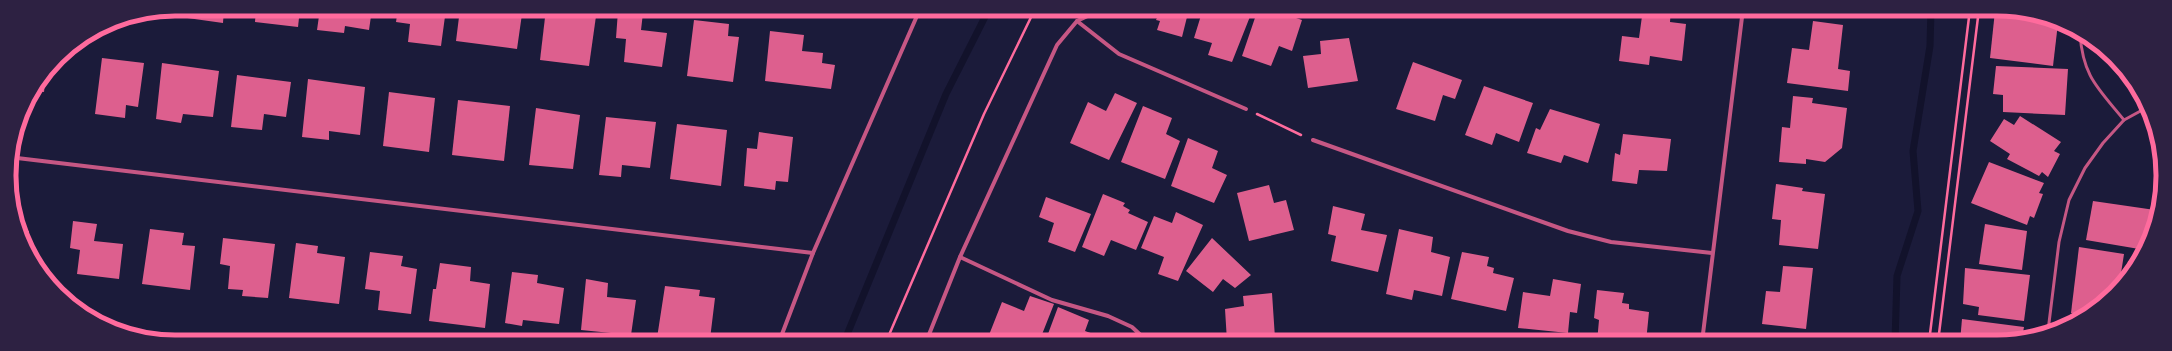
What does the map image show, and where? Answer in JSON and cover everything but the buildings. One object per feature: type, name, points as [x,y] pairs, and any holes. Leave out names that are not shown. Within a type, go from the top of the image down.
[{"type":"street","points":[[782,335],[813,253],[917,16]]},
{"type":"street","points":[[929,335],[960,257],[1057,45],[1077,21],[1089,16]]},
{"type":"street","points":[[1703,335],[1742,16]]},
{"type":"street","points":[[1077,21],[1118,54],[1246,109]]},
{"type":"street","points":[[1313,140],[1568,231],[1611,242],[1712,253]]},
{"type":"street","points":[[17,158],[813,253]]},
{"type":"street","points":[[960,257],[1052,300],[1108,316],[1132,327],[1141,335]]},
{"type":"lane","points":[[2080,40],[2081,55],[2090,78],[2124,120]]},
{"type":"lane","points":[[2049,327],[2060,242],[2069,200],[2085,168],[2103,143],[2124,120],[2142,110]]},
{"type":"path","points":[[889,335],[984,114],[1032,16]]},
{"type":"path","points":[[1930,335],[1969,16]]},
{"type":"path","points":[[1939,335],[1978,16]]},
{"type":"path","points":[[1246,109],[1313,140]]},
{"type":"waterway","points":[[847,335],[946,94],[985,16]]},
{"type":"waterway","points":[[1895,335],[1897,276],[1918,211],[1913,151],[1930,46],[1931,16]]}]
